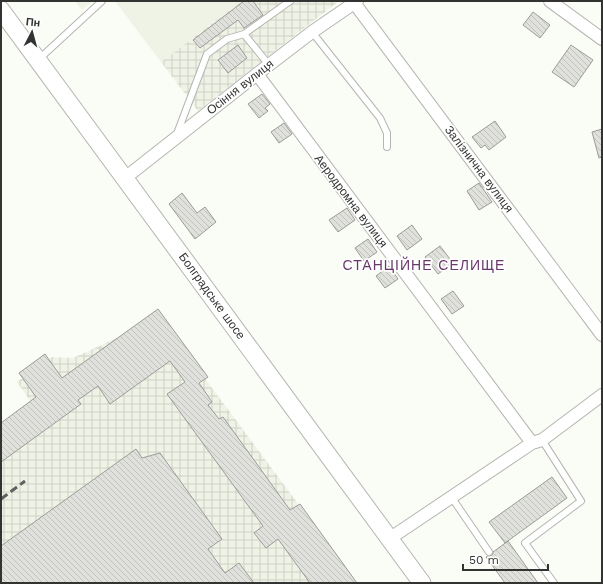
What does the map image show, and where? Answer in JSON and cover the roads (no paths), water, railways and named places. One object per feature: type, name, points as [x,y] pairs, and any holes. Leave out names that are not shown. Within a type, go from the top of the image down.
[{"type":"main road","name":"Болградське шосе","points":[[1,10],[422,583]]},
{"type":"street","points":[[550,1],[602,39]]},
{"type":"street","name":"Осіння вулиця","points":[[125,178],[312,32],[356,2]]},
{"type":"street","name":"Залізнична вулиця","points":[[356,2],[602,335]]},
{"type":"street","name":"Аеродромна вулиця","points":[[257,74],[537,442]]},
{"type":"street","points":[[389,539],[537,442],[602,395]]},
{"type":"lane","points":[[38,60],[102,1]]},
{"type":"lane","points":[[180,134],[178,130],[207,54],[226,39],[244,34],[290,1]]},
{"type":"lane","points":[[312,32],[380,118],[387,133],[387,147]]},
{"type":"lane","points":[[244,34],[269,65]]},
{"type":"lane","points":[[537,442],[581,501],[525,543],[554,583]]},
{"type":"lane","points":[[452,498],[489,552]]},
{"type":"railway","points":[[1,499],[25,481]]},
{"type":"district","name":"СТАНЦІЙНЕ СЕЛИЩЕ","points":[[424,265]]}]
